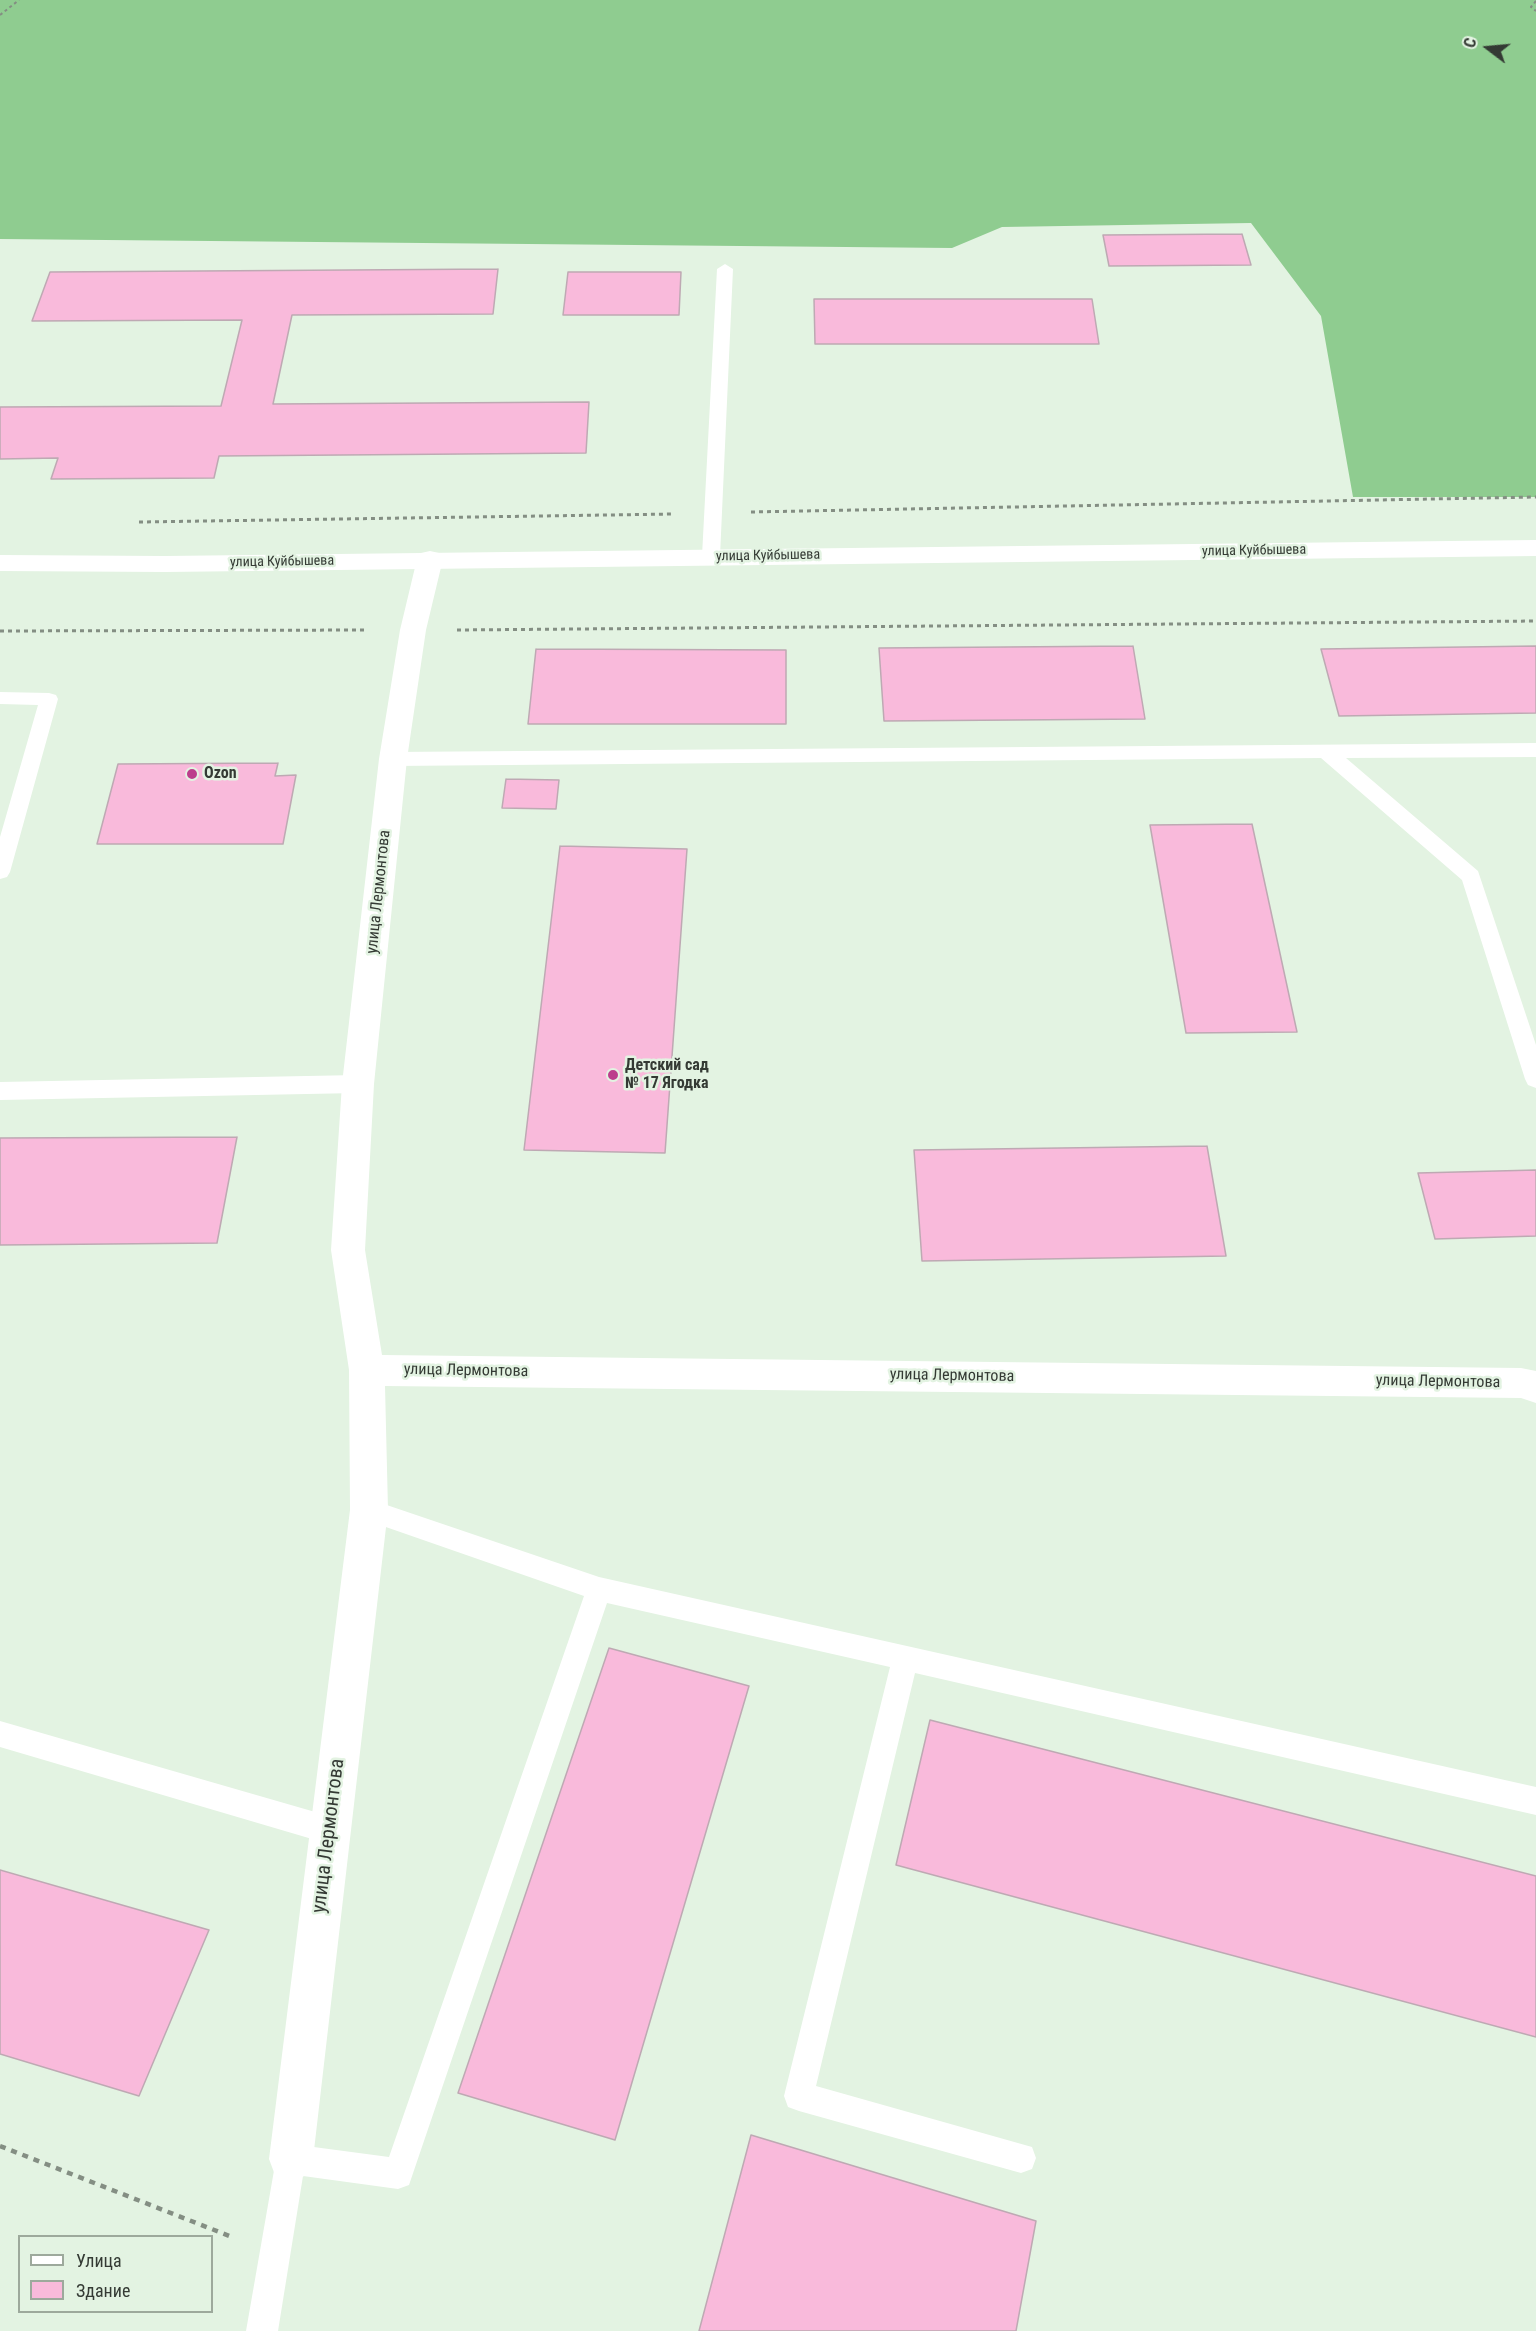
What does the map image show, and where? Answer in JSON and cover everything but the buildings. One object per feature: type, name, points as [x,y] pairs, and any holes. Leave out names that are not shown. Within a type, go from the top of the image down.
[{"type":"street","name":"улица Куйбышева","points":[[0,563],[165,564],[430,559],[1536,548]]},
{"type":"street","name":"улица Лермонтова","points":[[291,2159],[369,1510],[367,1370],[348,1250],[358,1084],[393,759],[413,630],[430,559]]},
{"type":"street","name":"улица Лермонтова","points":[[367,1370],[1521,1383],[1536,1388]]},
{"type":"lane","points":[[711,556],[726,269]]},
{"type":"lane","points":[[0,698],[49,699],[0,872]]},
{"type":"lane","points":[[393,759],[1536,750]]},
{"type":"lane","points":[[1326,752],[1471,876],[1536,1078]]},
{"type":"lane","points":[[0,1091],[358,1084]]},
{"type":"lane","points":[[369,1510],[600,1589],[1536,1802]]},
{"type":"lane","points":[[261,2331],[291,2159],[398,2174],[600,1589]]},
{"type":"lane","points":[[905,1658],[799,2096],[1021,2158]]},
{"type":"lane","points":[[0,1734],[329,1830]]},
{"type":"path","points":[[0,15],[19,0]]},
{"type":"path","points":[[1536,1],[1531,7],[1536,11]]},
{"type":"path","points":[[131,522],[1536,497]]},
{"type":"path","points":[[0,631],[1536,621]]},
{"type":"path","points":[[0,2146],[275,2254]]},
{"type":"green space","points":[[0,0],[1536,0],[1536,497],[1353,497],[1321,316],[1251,223],[1002,227],[952,248],[0,239]]},
{"type":"place","name":"Ozon","points":[[192,774]]},
{"type":"place","name":"Детский сад № 17 Ягодка","points":[[613,1075]]}]
